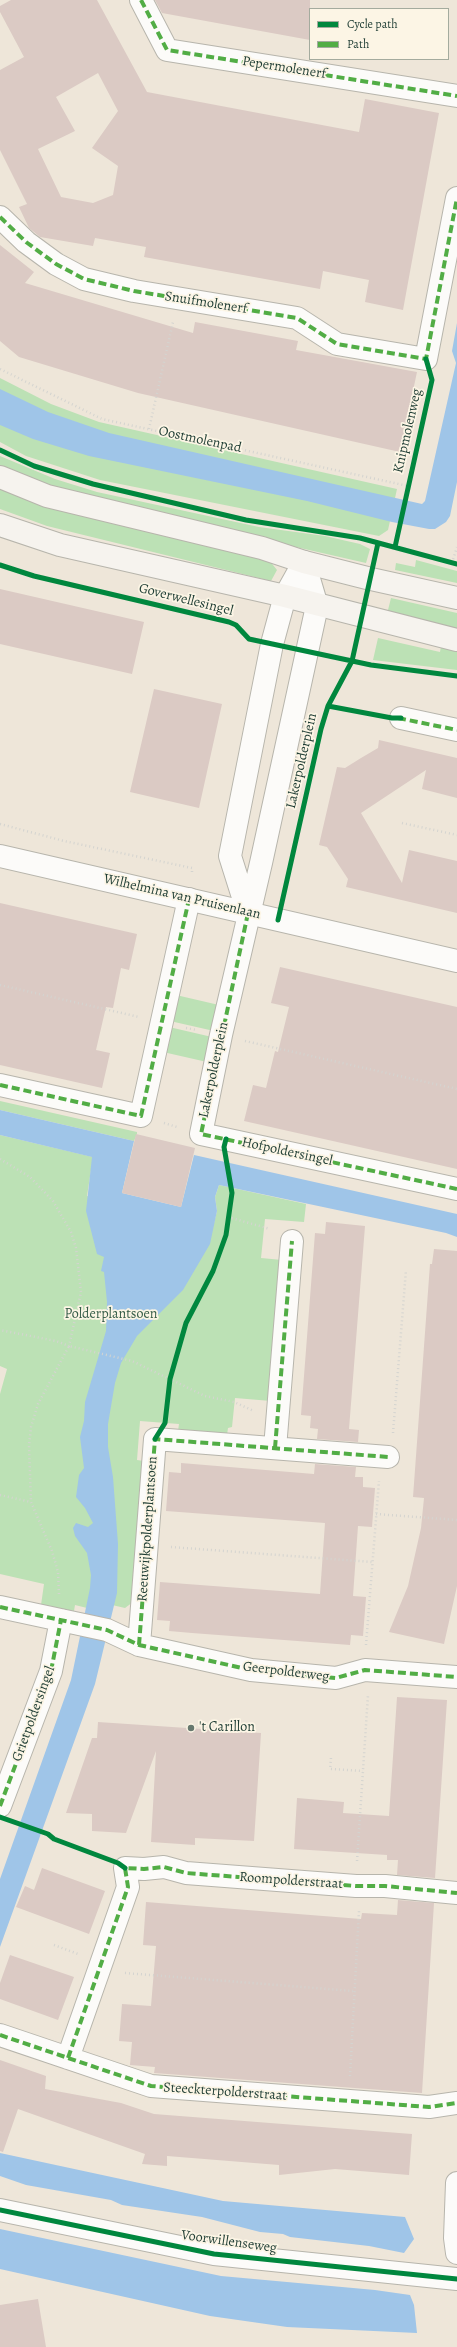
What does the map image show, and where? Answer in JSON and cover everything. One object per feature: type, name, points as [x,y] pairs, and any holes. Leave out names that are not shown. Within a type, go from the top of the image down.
[{"type":"main road","points":[[0,477],[47,496],[262,548],[304,562],[457,598]]},
{"type":"main road","name":"Goverwellesingel","points":[[0,525],[60,545],[285,596],[317,606],[457,640]]},
{"type":"street","name":"Pepermolenerf","points":[[141,0],[167,50],[457,96]]},
{"type":"street","name":"Snuifmolenerf","points":[[0,217],[26,242],[56,264],[84,279],[134,291],[297,318],[337,344],[426,359],[457,198]]},
{"type":"street","points":[[248,913],[230,856],[272,644],[285,596],[304,562]]},
{"type":"street","name":"Lakerpolderplein","points":[[201,1134],[221,1035],[248,913],[261,863],[317,606],[304,562]]},
{"type":"street","points":[[401,718],[457,730]]},
{"type":"street","name":"Wilhelmina van Pruisenlaan","points":[[0,856],[457,961]]},
{"type":"street","points":[[0,1085],[141,1116],[189,899]]},
{"type":"street","name":"Hofpoldersingel","points":[[201,1134],[457,1189]]},
{"type":"street","points":[[275,1448],[292,1241]]},
{"type":"street","name":"Reeuwijkpolderplantsoen","points":[[139,1645],[155,1439],[384,1457]]},
{"type":"street","points":[[0,1607],[61,1620]]},
{"type":"street","name":"Geerpolderweg","points":[[61,1620],[107,1630],[139,1645],[251,1670],[336,1678],[367,1670],[457,1677]]},
{"type":"street","name":"Grietpoldersingel","points":[[0,1806],[50,1671],[61,1620]]},
{"type":"street","name":"Roompolderstraat","points":[[68,2058],[128,1887],[125,1868],[144,1869],[164,1867],[186,1873],[358,1886],[385,1886],[457,1893]]},
{"type":"street","name":"Steeckterpolderstraat","points":[[0,2035],[151,2086],[429,2107],[457,2103]]},
{"type":"street","points":[[457,2183],[455,2238],[457,2253]]},
{"type":"street","name":"Voorwillenseweg","points":[[0,2210],[214,2254],[457,2278]]},
{"type":"path","points":[[148,429],[179,298]]},
{"type":"path","points":[[445,561],[454,564],[457,547]]},
{"type":"path","points":[[0,824],[64,840],[192,868],[189,899]]},
{"type":"path","points":[[402,824],[457,835]]},
{"type":"path","points":[[0,985],[123,1014]]},
{"type":"path","points":[[221,1035],[457,1089]]},
{"type":"path","points":[[141,1116],[201,1134]]},
{"type":"path","points":[[0,1159],[30,1177],[53,1201],[72,1232],[76,1248],[82,1292],[69,1346],[38,1404],[31,1427],[31,1502],[52,1551],[58,1572],[58,1608],[61,1620]]},
{"type":"path","points":[[228,1223],[230,1209]]},
{"type":"path","points":[[228,1217],[264,1226],[292,1241]]},
{"type":"path","points":[[348,2101],[356,1994],[353,1991],[372,1562],[376,1514],[384,1457],[392,1447],[406,1270]]},
{"type":"path","points":[[0,1330],[56,1341],[69,1346],[132,1361],[170,1376],[205,1396],[234,1402],[278,1422]]},
{"type":"path","points":[[169,1386],[170,1376]]},
{"type":"path","points":[[0,1495],[31,1502]]},
{"type":"path","points":[[376,1514],[457,1520]]},
{"type":"path","points":[[147,1545],[372,1562]]},
{"type":"path","points":[[331,1758],[330,1769],[363,1771]]},
{"type":"path","points":[[102,1964],[129,1974],[353,1991]]},
{"type":"green space","points":[[0,378],[51,404],[99,422],[397,489],[388,530],[379,536],[100,480],[26,456],[0,442]]},
{"type":"green space","points":[[0,456],[55,479],[97,492],[259,527],[325,536],[360,544],[370,549],[366,563],[151,514],[44,486],[0,468]]},
{"type":"green space","points":[[0,485],[269,560],[277,570],[271,581],[47,526],[0,509]]},
{"type":"green space","points":[[416,560],[457,571],[457,583],[395,570],[396,563],[415,567]]},
{"type":"green space","points":[[391,598],[457,613],[457,632],[387,614]]},
{"type":"green space","points":[[378,638],[440,652],[441,646],[457,649],[457,670],[373,660]]},
{"type":"green space","points":[[176,995],[219,1005],[214,1031],[170,1021]]},
{"type":"green space","points":[[169,1027],[212,1037],[207,1062],[163,1052]]},
{"type":"green space","points":[[0,1101],[137,1132],[137,1134],[134,1141],[0,1110]]},
{"type":"green space","name":"Polderplantsoen","points":[[0,1135],[93,1157],[87,1196],[214,1223],[217,1211],[215,1197],[219,1185],[306,1204],[304,1222],[265,1219],[261,1258],[282,1260],[271,1401],[235,1398],[232,1427],[228,1428],[227,1435],[178,1431],[179,1424],[140,1421],[137,1460],[144,1461],[133,1602],[125,1608],[112,1605],[87,1608],[75,1605],[74,1611],[41,1605],[44,1584],[0,1574],[0,1394],[7,1369],[0,1366]]},
{"type":"water","points":[[457,323],[457,482],[450,516],[446,522],[435,529],[392,522],[307,501],[89,456],[33,439],[0,425],[0,389],[48,412],[109,433],[422,504],[425,501],[456,363],[452,351]]},
{"type":"water","points":[[0,1110],[134,1141],[122,1193],[181,1207],[194,1155],[457,1214],[457,1237],[446,1233],[219,1185],[215,1197],[217,1211],[210,1244],[183,1290],[137,1336],[121,1363],[115,1383],[108,1424],[108,1447],[113,1477],[118,1544],[117,1593],[95,1684],[0,1947],[0,1879],[71,1680],[90,1588],[91,1575],[87,1553],[75,1536],[73,1528],[76,1523],[88,1527],[93,1523],[85,1508],[76,1497],[79,1475],[84,1468],[80,1437],[84,1421],[85,1402],[106,1331],[107,1302],[104,1272],[101,1271],[104,1257],[97,1254],[86,1211],[92,1157],[0,1135]]},
{"type":"water","points":[[0,2153],[223,2201],[405,2217],[414,2239],[404,2253],[369,2246],[260,2232],[202,2217],[122,2205],[111,2200],[26,2185],[0,2176]]},
{"type":"water","points":[[0,2229],[221,2276],[375,2290],[410,2295],[414,2305],[417,2333],[287,2327],[210,2316],[0,2269]]},
{"type":"building","points":[[11,0],[97,0],[147,92],[359,132],[365,99],[439,113],[403,310],[365,302],[369,280],[323,271],[320,289],[144,257],[146,247],[95,238],[93,246],[40,237],[29,228],[19,207],[27,204],[0,150],[0,70],[24,57],[0,12],[0,6]],"holes":[[[98,73],[118,111],[92,148],[118,166],[113,195],[93,203],[61,197],[38,149],[75,131],[56,97]]]},
{"type":"building","points":[[155,0],[310,0],[309,40],[162,13]]},
{"type":"building","points":[[0,245],[34,272],[25,283],[193,333],[195,322],[298,341],[296,350],[417,372],[400,452],[138,393],[19,357],[0,341]]},
{"type":"building","points":[[0,589],[144,622],[132,674],[0,644]]},
{"type":"building","points":[[154,689],[222,704],[199,808],[130,792]]},
{"type":"building","points":[[379,740],[457,758],[457,798],[422,789],[426,770],[361,813],[402,883],[409,850],[457,861],[457,913],[346,887],[348,879],[327,847],[319,845],[337,767],[345,768],[378,748]]},
{"type":"building","points":[[0,903],[137,934],[129,970],[121,968],[113,1008],[106,1007],[96,1050],[110,1053],[102,1088],[0,1065]]},
{"type":"building","points":[[280,967],[457,1007],[457,1169],[244,1121],[253,1085],[266,1088],[275,1051],[278,1052],[289,1007],[271,1003]]},
{"type":"building","points":[[136,1134],[195,1148],[181,1207],[122,1193]]},
{"type":"building","points":[[326,1222],[365,1226],[349,1429],[359,1430],[358,1442],[317,1439],[318,1429],[310,1428],[311,1416],[301,1415],[315,1233],[325,1234]]},
{"type":"building","points":[[434,1249],[457,1251],[457,1586],[444,1644],[389,1632],[408,1586],[421,1528],[424,1498],[413,1497],[430,1264],[432,1264]]},
{"type":"building","points":[[181,1463],[314,1474],[315,1464],[356,1467],[355,1477],[363,1477],[363,1487],[375,1488],[372,1527],[358,1526],[353,1596],[366,1597],[363,1636],[351,1635],[350,1645],[192,1633],[169,1631],[170,1621],[157,1620],[160,1582],[320,1594],[325,1523],[166,1511],[169,1472],[181,1473]]},
{"type":"building","points":[[397,1697],[447,1700],[435,1878],[397,1875],[398,1860],[387,1860],[387,1855],[294,1849],[297,1798],[344,1802],[343,1813],[389,1816]]},
{"type":"building","points":[[98,1722],[261,1733],[254,1841],[195,1838],[195,1845],[151,1842],[156,1751],[126,1833],[92,1831],[92,1814],[66,1813],[92,1738],[97,1738]]},
{"type":"building","points":[[42,1868],[105,1891],[89,1934],[16,1907],[25,1886],[34,1890]]},
{"type":"building","points":[[398,1900],[434,1903],[422,2093],[154,2073],[155,2067],[130,2065],[132,2042],[119,2041],[122,2004],[151,2006],[156,1946],[143,1945],[146,1902],[361,1919],[362,1913],[397,1915]]},
{"type":"building","points":[[10,1955],[74,1977],[58,2020],[0,1999],[0,1983]]},
{"type":"building","points":[[0,2060],[46,2076],[45,2089],[121,2103],[154,2114],[412,2134],[409,2175],[335,2169],[279,2175],[279,2165],[167,2156],[167,2166],[142,2164],[145,2154],[18,2109],[3,2152],[0,2151]]},
{"type":"building","points":[[38,2299],[46,2347],[0,2347],[0,2305]]},
{"type":"marked path","points":[[141,0],[167,50],[457,96]]},
{"type":"marked path","points":[[0,217],[26,242],[56,264],[84,279],[134,291],[297,318],[337,344],[426,359],[457,198]]},
{"type":"marked path","points":[[398,718],[457,730]]},
{"type":"marked path","points":[[0,1085],[141,1116],[189,899]]},
{"type":"marked path","points":[[248,913],[201,1134],[457,1189]]},
{"type":"marked path","points":[[275,1448],[292,1241]]},
{"type":"marked path","points":[[139,1645],[155,1439],[388,1457]]},
{"type":"marked path","points":[[0,1607],[107,1630],[139,1645],[251,1670],[336,1678],[365,1670],[457,1677]]},
{"type":"marked path","points":[[0,1806],[51,1671],[61,1620]]},
{"type":"marked path","points":[[68,2058],[128,1887],[125,1868],[144,1869],[164,1867],[186,1873],[356,1886],[385,1886],[457,1893]]},
{"type":"marked path","points":[[0,2035],[151,2086],[429,2107],[457,2103]]},
{"type":"cycle path","name":"Knipmolenweg","points":[[395,547],[432,380],[426,359]]},
{"type":"cycle path","points":[[0,450],[34,466],[93,484],[246,520],[360,538],[457,564]]},
{"type":"cycle path","points":[[278,920],[321,729],[328,706],[352,661],[378,543]]},
{"type":"cycle path","points":[[0,565],[34,576],[229,622],[236,625],[249,639],[371,665],[457,676]]},
{"type":"cycle path","points":[[328,706],[392,718],[401,718]]},
{"type":"cycle path","points":[[155,1439],[165,1423],[170,1379],[186,1323],[213,1271],[226,1235],[232,1193],[224,1147],[226,1139]]},
{"type":"cycle path","points":[[0,1817],[48,1834],[54,1839],[118,1863],[125,1868]]},
{"type":"cycle path","points":[[0,2210],[214,2254],[457,2279]]},
{"type":"place","name":"'t Carillon","points":[[191,1728]]}]
